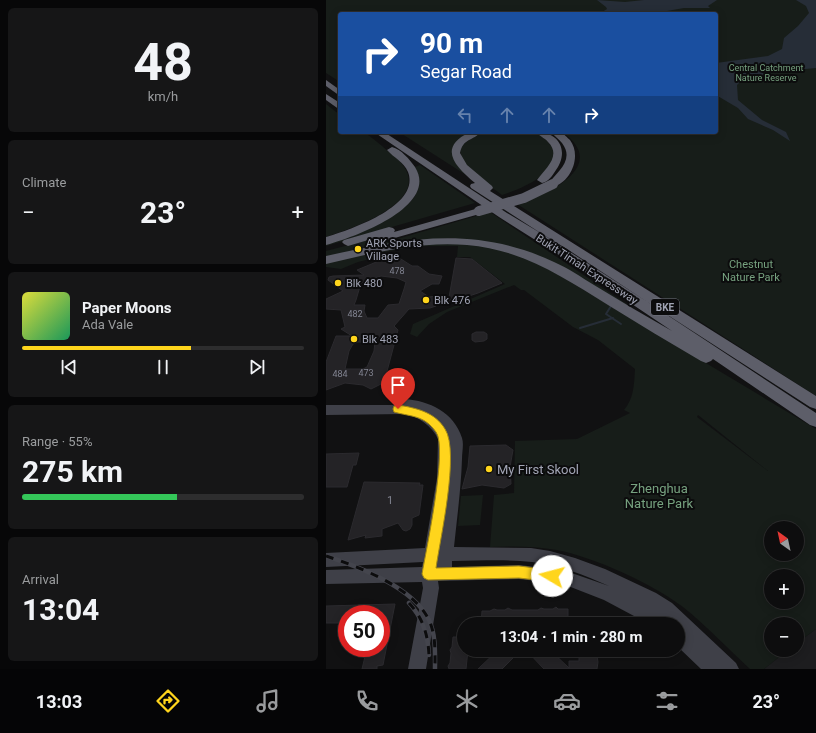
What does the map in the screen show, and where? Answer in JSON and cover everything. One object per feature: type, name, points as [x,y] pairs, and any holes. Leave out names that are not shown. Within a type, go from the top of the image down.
[{"type":"highway","points":[[326,76],[338,85]]},
{"type":"highway","points":[[326,82],[338,92]]},
{"type":"highway","points":[[326,96],[338,105]]},
{"type":"highway","points":[[326,241],[367,226],[383,218],[404,203],[412,191],[414,176],[409,165],[371,134]]},
{"type":"highway","name":"Bukit Timah Expressway","points":[[381,134],[503,215],[563,252],[816,420]]},
{"type":"highway","name":"Bukit Timah Expressway","points":[[395,134],[461,178],[506,204],[816,402]]},
{"type":"highway","points":[[472,134],[460,142],[456,148],[459,163],[468,173],[506,204]]},
{"type":"highway","points":[[326,248],[496,200],[517,193],[542,180],[556,167],[559,156],[555,144],[549,137],[544,134]]},
{"type":"highway","points":[[326,254],[534,194],[553,184],[570,166],[572,157],[570,147],[566,140],[558,134]]},
{"type":"highway","points":[[326,260],[400,244],[439,240],[476,242],[505,247],[538,259],[741,378],[781,397]]},
{"type":"main road","points":[[326,404],[410,403],[431,409],[446,421],[456,438],[455,478],[438,554],[417,669]]},
{"type":"main road","points":[[326,410],[404,409],[414,411],[430,418],[441,430],[445,439],[444,478],[438,554]]},
{"type":"main road","points":[[326,560],[438,554],[531,555],[569,563],[627,586],[666,609],[730,669]]},
{"type":"main road","points":[[326,577],[434,578],[519,572],[563,577],[609,594],[651,617]]},
{"type":"main road","points":[[685,642],[713,669]]},
{"type":"shaded area","points":[[597,0],[625,2],[644,0],[717,0],[708,6],[710,8],[684,8],[661,12],[602,12],[607,9]]},
{"type":"shaded area","points":[[796,0],[816,0],[816,68],[784,71],[744,78],[737,85],[738,100],[762,120],[786,132],[790,141],[773,130],[748,119],[738,108],[718,96],[718,63],[768,56],[782,49],[784,38],[798,26],[809,13],[806,6]]},
{"type":"shaded area","points":[[816,629],[816,669],[764,669],[779,657],[804,657],[804,638]]},
{"type":"green space","points":[[326,0],[816,0],[816,396],[517,204],[544,194],[557,186],[569,177],[577,167],[580,156],[575,144],[564,134],[718,134],[718,12],[338,12],[338,81],[326,73]]},
{"type":"green space","points":[[326,104],[338,113],[338,134],[366,134],[389,152],[405,168],[409,182],[404,195],[392,206],[376,217],[326,237]]},
{"type":"green space","points":[[402,134],[468,134],[457,142],[453,151],[456,162],[466,175]]},
{"type":"green space","points":[[477,134],[538,134],[546,139],[554,149],[554,162],[539,178],[524,187],[502,195],[474,174],[468,167],[463,160],[461,146]]},
{"type":"green space","points":[[420,165],[475,203],[326,246],[326,244],[386,218],[406,206],[418,190],[419,179],[415,167]]},
{"type":"green space","points":[[490,212],[628,305],[625,307],[558,268],[480,241],[453,238],[401,242],[326,262],[326,251],[383,236],[387,242]]},
{"type":"green space","name":"Zhenghua Nature Park","points":[[439,242],[492,247],[532,259],[816,429],[816,629],[804,638],[804,617],[764,617],[764,657],[779,657],[764,669],[750,669],[683,607],[656,589],[623,572],[588,559],[557,550],[507,546],[490,547],[494,495],[514,493],[515,441],[577,439],[630,413],[624,410],[632,396],[635,369],[598,340],[573,327],[524,290],[521,290],[514,285],[447,312],[429,324],[417,337],[410,334],[413,324],[505,284],[470,257],[457,257],[458,246],[424,246],[384,252],[378,257],[358,262],[341,269],[326,267],[326,263],[383,249]],"holes":[[[698,415],[768,471],[697,417]]]},
{"type":"green space","points":[[483,495],[480,525],[458,526],[461,496]]},
{"type":"building","points":[[380,254],[393,254],[412,266],[418,266],[429,274],[442,276],[439,284],[432,284],[420,291],[429,297],[436,296],[436,298],[438,298],[436,306],[430,308],[409,309],[394,326],[398,330],[386,375],[383,375],[381,384],[371,389],[363,385],[345,383],[326,390],[326,362],[336,336],[352,336],[341,329],[345,327],[341,310],[326,309],[326,299],[343,291],[328,280],[329,277],[364,275],[357,270],[386,258],[380,256]],"holes":[[[381,276],[397,278],[406,282],[404,289],[399,304],[388,305],[378,318],[367,318],[364,311],[365,305],[354,305],[361,283]],[[358,342],[375,342],[374,351],[367,367],[363,369],[345,369],[349,351],[353,344]]]},
{"type":"building","points":[[456,258],[472,259],[502,283],[448,303]]},
{"type":"building","points":[[476,332],[484,332],[487,334],[487,339],[484,341],[475,342],[472,340],[472,334]]},
{"type":"building","name":"My First Skool","points":[[506,445],[513,450],[510,467],[511,484],[504,488],[482,485],[462,489],[468,467],[470,446]]},
{"type":"building","points":[[359,453],[356,465],[353,465],[347,487],[326,487],[326,454]]},
{"type":"building","points":[[364,482],[420,483],[419,485],[423,485],[419,515],[412,518],[412,525],[410,529],[406,531],[403,530],[398,523],[382,529],[382,536],[365,538],[366,535],[348,540]]},
{"type":"building","points":[[395,604],[390,629],[390,605],[360,605]]},
{"type":"building","points":[[326,606],[338,606],[338,623],[326,623]]},
{"type":"building","points":[[556,607],[558,609],[568,609],[568,617],[482,617],[482,611],[490,611],[494,609],[553,609]]},
{"type":"building","points":[[453,637],[457,637],[457,657],[467,657],[466,669],[449,669],[450,650],[452,647]]},
{"type":"building","points":[[365,657],[385,657],[383,665],[377,666],[377,669],[362,669]]},
{"type":"building","points":[[491,657],[514,657],[502,669],[478,669]]},
{"type":"building","points":[[533,657],[557,657],[569,668],[569,661],[579,661],[579,657],[597,657],[597,669],[544,669]]},
{"type":"waterway","points":[[611,306],[606,314],[612,318]]},
{"type":"waterway","points":[[580,328],[612,318]]},
{"type":"waterway","points":[[612,318],[621,324]]},
{"type":"railway","points":[[326,556],[369,572],[384,580],[398,588],[421,608],[429,620],[433,632],[435,644],[435,669]]},
{"type":"railway","points":[[409,603],[418,615],[424,627],[429,655]]},
{"type":"place","name":"ARK Sports Village","points":[[358,249]]},
{"type":"place","name":"Blk 480","points":[[338,283]]},
{"type":"place","name":"Blk 476","points":[[426,300]]},
{"type":"place","name":"Blk 483","points":[[354,339]]},
{"type":"place","name":"My First Skool","points":[[489,469]]},
{"type":"route","points":[[398,409],[414,411],[430,418],[441,430],[445,439],[444,478],[428,574],[519,572],[552,576]]},
{"type":"park label","name":"Central Catchment Nature Reserve","points":[[766,74]]},
{"type":"park label","name":"Chestnut Nature Park","points":[[751,270]]}]
